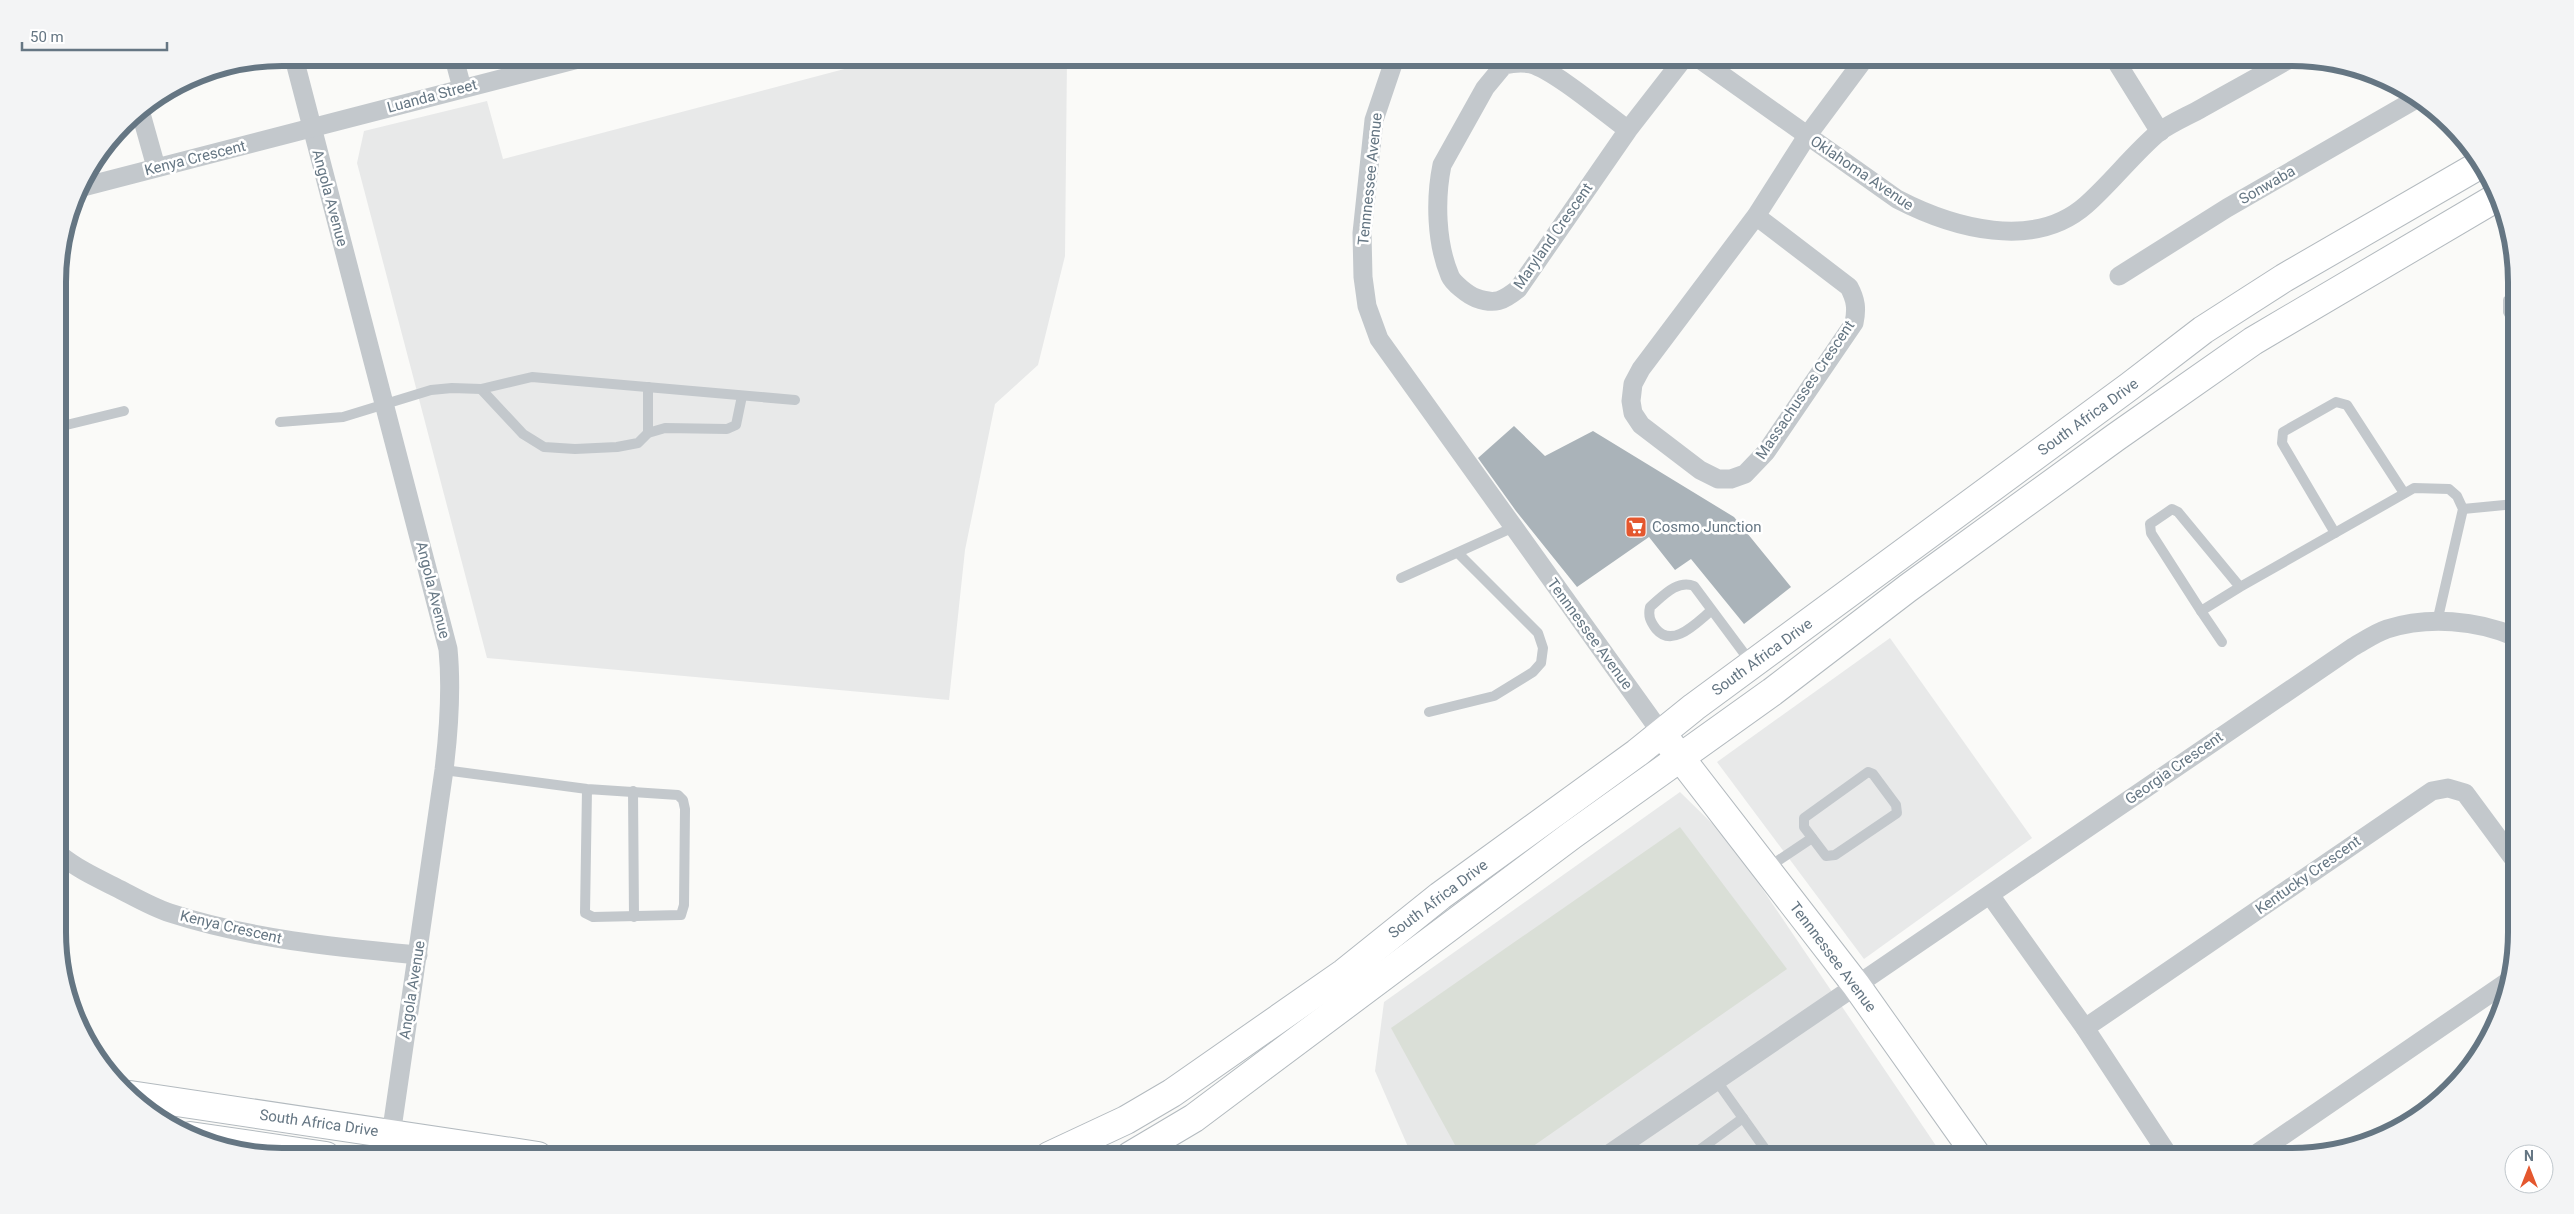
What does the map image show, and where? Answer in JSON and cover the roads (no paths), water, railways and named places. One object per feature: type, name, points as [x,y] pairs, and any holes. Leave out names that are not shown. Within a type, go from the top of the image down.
[{"type":"street","name":"Angola Avenue","points":[[296,66],[386,405],[448,649],[451,714],[418,955],[389,1145]]},
{"type":"street","points":[[456,66],[462,88]]},
{"type":"street","name":"Luanda Street","points":[[311,128],[462,88],[535,66]]},
{"type":"street","name":"Tennnessee Avenue","points":[[1392,66],[1374,120],[1362,233],[1363,277],[1367,306],[1379,339],[1662,734],[1856,985],[1971,1148]]},
{"type":"street","name":"Maryland Crescent","points":[[1503,66],[1486,88],[1442,165],[1439,178],[1438,224],[1450,278],[1472,296],[1490,303],[1507,298],[1518,289],[1628,130],[1678,66]]},
{"type":"street","name":"Maryland Crescent","points":[[1536,66],[1548,72],[1628,130]]},
{"type":"street","name":"Oklahoma Avenue","points":[[1709,66],[1897,199],[1922,212],[1973,228],[2020,230],[2046,228],[2067,219],[2086,205],[2160,132],[2278,66]]},
{"type":"street","name":"Massachusses Crescent","points":[[1756,216],[1849,287],[1856,299],[1857,312],[1854,324],[1766,452],[1745,474],[1731,479],[1718,479],[1700,470],[1641,425],[1633,413],[1633,384],[1641,368],[1756,216],[1807,136],[1859,66]]},
{"type":"street","points":[[2119,66],[2160,132]]},
{"type":"street","name":"Sonwaba","points":[[2120,276],[2227,208],[2411,102]]},
{"type":"street","points":[[142,118],[156,168]]},
{"type":"street","name":"Kenya Crescent","points":[[90,185],[311,128]]},
{"type":"street","name":"South Africa Drive","points":[[1066,1148],[1126,1120],[1172,1093],[1344,973],[1440,896],[1662,734],[1752,664],[2114,398],[2203,330],[2284,278],[2475,168]]},
{"type":"street","name":"South Africa Drive","points":[[1143,1148],[1194,1118],[1572,835],[1680,758],[2108,442],[2253,341],[2491,201]]},
{"type":"street","name":"Georgia Crescent","points":[[1618,1148],[2353,646],[2387,629],[2438,622],[2476,624],[2508,634]]},
{"type":"street","name":"Kentucky Crescent","points":[[2085,1028],[2432,791],[2448,788],[2465,793],[2508,851]]},
{"type":"street","name":"Kenya Crescent","points":[[66,859],[130,895],[168,912],[207,924],[331,947],[418,955]]},
{"type":"street","points":[[1990,895],[2085,1028],[2165,1148]]},
{"type":"street","points":[[2266,1148],[2500,986]]},
{"type":"street","name":"South Africa Drive","points":[[145,1098],[389,1145],[430,1148]]},
{"type":"street","name":"South Africa Drive","points":[[236,1143],[262,1147]]},
{"type":"lane","points":[[280,422],[343,418],[431,390],[452,388],[481,389],[532,377],[795,400]]},
{"type":"lane","points":[[648,387],[648,433]]},
{"type":"lane","points":[[481,389],[523,434],[544,447],[575,449],[617,447],[638,443],[648,433],[665,428],[727,429],[736,426],[742,396]]},
{"type":"lane","points":[[2335,533],[2282,443],[2282,432],[2336,402],[2347,405],[2404,493]]},
{"type":"lane","points":[[66,425],[124,411]]},
{"type":"lane","points":[[2201,611],[2414,488],[2448,489],[2457,496],[2463,509],[2438,622]]},
{"type":"lane","points":[[2463,509],[2508,505]]},
{"type":"lane","points":[[2222,642],[2151,533],[2150,524],[2172,510],[2178,512],[2240,587]]},
{"type":"lane","points":[[1401,578],[1514,528]]},
{"type":"lane","points":[[1429,712],[1494,696],[1533,672],[1541,663],[1543,648],[1538,633],[1458,553]]},
{"type":"lane","points":[[1712,610],[1679,634],[1670,638],[1662,636],[1651,623],[1648,614],[1650,607],[1678,585],[1687,583],[1694,586],[1712,610],[1752,664]]},
{"type":"lane","points":[[444,770],[587,789],[672,793],[682,800],[685,809],[682,913],[675,917],[593,917],[587,915],[583,910],[587,789]]},
{"type":"lane","points":[[1868,772],[1873,774],[1897,807],[1896,814],[1836,855],[1824,854],[1812,838],[1803,823],[1806,815],[1868,772]]},
{"type":"lane","points":[[633,791],[634,917]]},
{"type":"lane","points":[[1766,869],[1812,838]]},
{"type":"lane","points":[[1716,1080],[1764,1148]]},
{"type":"lane","points":[[1702,1148],[1743,1118]]},
{"type":"place","name":"Cosmo Junction","points":[[1636,527]]}]
